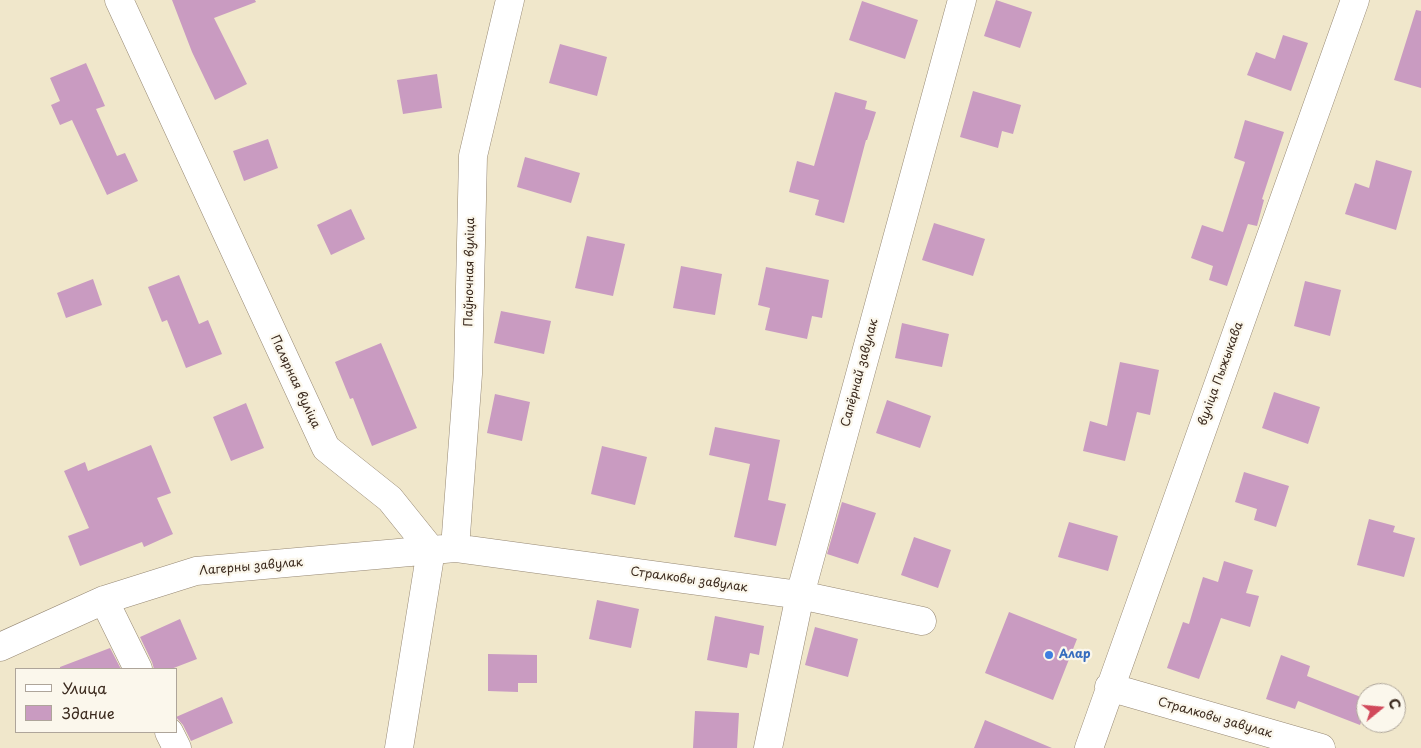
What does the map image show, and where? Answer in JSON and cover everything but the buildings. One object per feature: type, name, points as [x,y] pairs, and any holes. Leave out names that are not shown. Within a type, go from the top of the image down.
[{"type":"street","name":"Палярная вуліца","points":[[118,0],[326,448],[390,499],[443,549]]},
{"type":"street","name":"Паўночная вуліца","points":[[443,549],[468,374],[473,156],[510,0]]},
{"type":"street","name":"Сапёрнай завулак","points":[[768,748],[800,595],[962,0]]},
{"type":"street","name":"вуліца Пыжыкава","points":[[1088,748],[1354,0]]},
{"type":"street","name":"Стралковы завулак","points":[[443,549],[800,595],[922,622]]},
{"type":"street","name":"Лагерны завулак","points":[[0,647],[104,600],[196,571],[443,549]]},
{"type":"street","points":[[399,748],[443,549]]},
{"type":"street","points":[[104,600],[138,668]]},
{"type":"street","name":"Стралковы завулак","points":[[1109,687],[1321,748]]},
{"type":"street","points":[[170,733],[177,748]]},
{"type":"place","name":"Алар","points":[[1049,655]]}]
